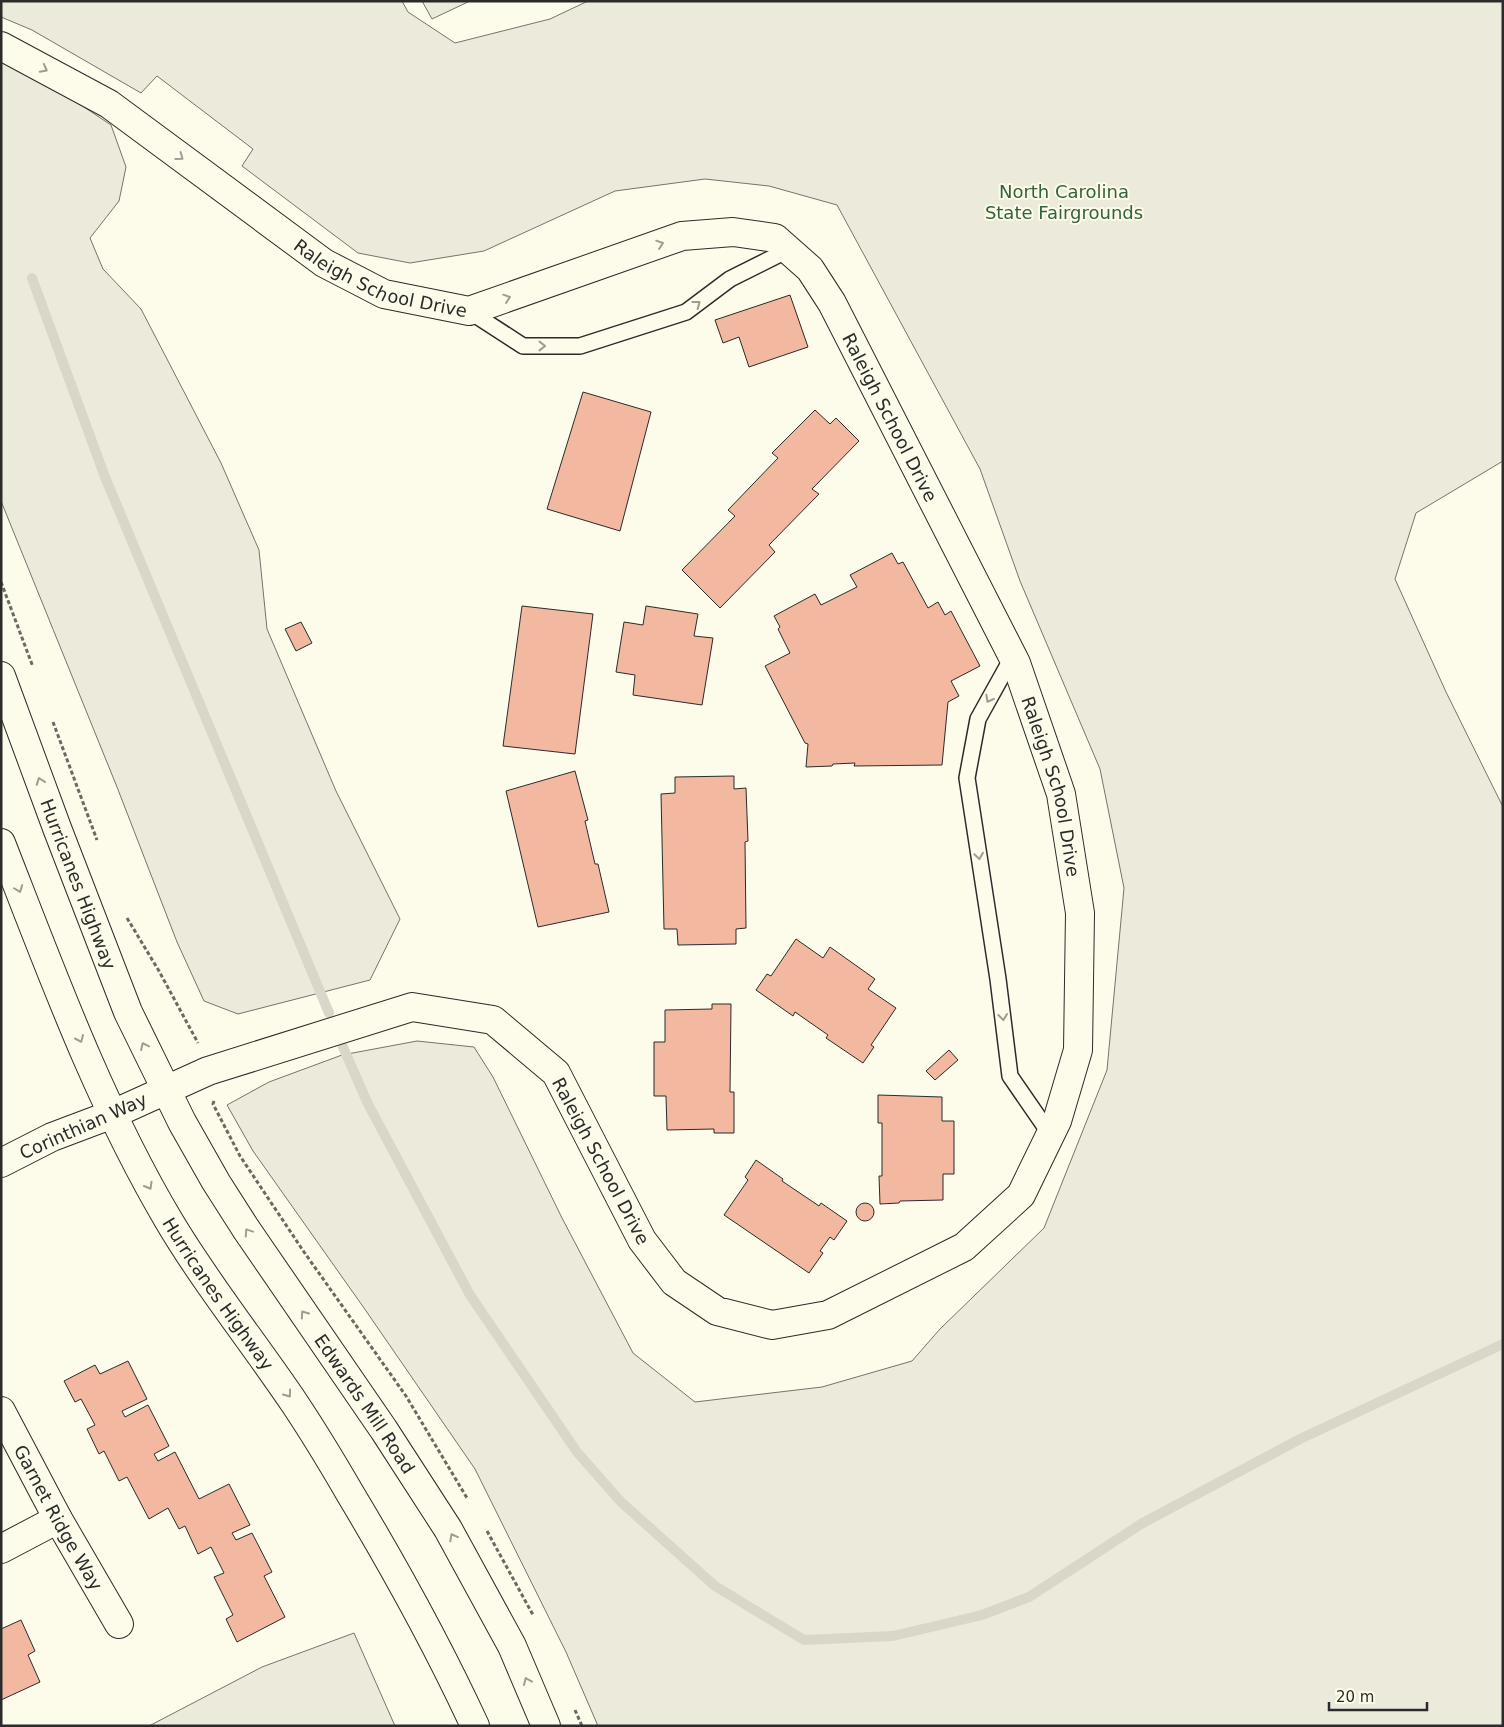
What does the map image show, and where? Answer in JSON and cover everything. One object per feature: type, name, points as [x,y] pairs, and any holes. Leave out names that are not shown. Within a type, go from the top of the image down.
[{"type":"street","name":"Raleigh School Drive","points":[[1,46],[109,104],[324,263],[384,294],[469,311],[682,236],[733,232],[775,238],[810,269],[832,303],[1013,656],[1061,794],[1080,914],[1078,1050],[1056,1120],[1021,1195],[964,1247],[828,1315],[772,1325],[717,1311],[674,1282],[642,1240],[556,1073],[493,1020],[412,1007],[208,1071],[165,1090]]},
{"type":"street","name":"Hurricanes Highway","points":[[1,676],[128,1012],[165,1090]]},
{"type":"street","name":"Hurricanes Highway","points":[[1,843],[77,1033],[113,1114],[142,1172],[170,1223],[295,1404],[394,1566],[456,1685],[475,1726]]},
{"type":"street","name":"Corinthian Way","points":[[1,1163],[52,1137],[113,1114],[165,1090]]},
{"type":"street","name":"Edwards Mill Road","points":[[165,1090],[221,1190],[384,1430],[448,1529],[512,1646],[546,1726]]},
{"type":"street","name":"Garnet Ridge Way","points":[[1,1411],[58,1519],[118,1624]]},
{"type":"street","points":[[1,1549],[58,1519]]},
{"type":"lane","points":[[469,311],[523,346],[580,346],[686,312],[730,279],[788,250]]},
{"type":"lane","points":[[1013,656],[978,719],[967,778],[998,978],[1010,1076],[1050,1134]]},
{"type":"path","points":[[1,582],[36,675]]},
{"type":"path","points":[[53,721],[98,842]]},
{"type":"path","points":[[125,916],[159,971],[197,1039]]},
{"type":"green space","name":"North Carolina State Fairgrounds","points":[[1,1],[402,1],[408,12],[455,43],[550,19],[588,1],[1503,1],[1503,461],[1416,513],[1395,579],[1446,692],[1503,807],[1503,1726],[598,1726],[566,1652],[475,1469],[253,1151],[227,1105],[269,1082],[342,1055],[417,1041],[474,1047],[493,1077],[562,1218],[633,1353],[695,1402],[822,1387],[912,1361],[940,1329],[1044,1228],[1107,1070],[1124,888],[1100,769],[1020,581],[980,469],[837,205],[769,186],[705,179],[615,191],[484,251],[410,263],[358,253],[242,166],[253,149],[157,76],[141,93],[32,30],[1,17]]},
{"type":"green space","points":[[1,57],[48,83],[111,125],[126,167],[119,201],[90,238],[103,269],[141,309],[221,463],[259,550],[267,629],[336,791],[400,919],[370,980],[238,1014],[204,1001],[177,942],[117,787],[1,501]]},
{"type":"green space","points":[[354,1633],[395,1726],[149,1726],[262,1667]]},
{"type":"shaded area","points":[[422,1],[470,1],[432,19]]},
{"type":"building","points":[[790,295],[808,347],[749,367],[739,337],[723,343],[715,320]]},
{"type":"building","points":[[583,392],[651,412],[620,531],[547,509]]},
{"type":"building","points":[[815,410],[830,424],[836,418],[859,441],[812,489],[819,494],[769,545],[775,552],[720,608],[682,570],[735,516],[728,510],[778,458],[772,453]]},
{"type":"building","points":[[892,553],[898,564],[903,562],[928,608],[938,602],[945,615],[951,611],[980,666],[951,681],[959,696],[948,702],[942,765],[854,766],[855,763],[806,767],[808,744],[805,743],[765,666],[790,653],[774,616],[815,594],[821,605],[857,587],[850,575]]},
{"type":"building","points":[[522,606],[593,614],[575,754],[503,746]]},
{"type":"building","points":[[646,606],[698,614],[694,636],[713,638],[702,705],[633,695],[635,675],[616,672],[624,622],[643,625]]},
{"type":"building","points":[[301,622],[312,643],[296,651],[285,629]]},
{"type":"building","points":[[575,771],[588,820],[585,821],[595,864],[598,864],[609,912],[538,927],[506,791]]},
{"type":"building","points":[[734,776],[734,789],[746,788],[748,841],[745,842],[746,928],[736,929],[736,944],[678,945],[677,929],[664,929],[661,794],[675,793],[675,777]]},
{"type":"building","points":[[796,939],[823,958],[830,947],[875,979],[868,989],[896,1008],[871,1045],[874,1047],[863,1063],[826,1038],[828,1035],[795,1012],[793,1016],[756,990],[767,974],[771,976]]},
{"type":"building","points":[[712,1004],[731,1004],[730,1092],[734,1092],[734,1133],[714,1133],[714,1129],[667,1130],[666,1096],[654,1096],[654,1042],[665,1042],[665,1010],[712,1009]]},
{"type":"building","points":[[949,1050],[958,1060],[935,1080],[926,1071]]},
{"type":"building","points":[[878,1095],[942,1097],[942,1121],[954,1121],[954,1174],[943,1174],[943,1200],[900,1201],[899,1203],[880,1204],[879,1176],[882,1176],[882,1123],[878,1123]]},
{"type":"building","points":[[756,1160],[783,1179],[782,1181],[819,1206],[821,1203],[847,1221],[834,1240],[830,1237],[820,1251],[823,1253],[809,1273],[724,1215],[748,1180],[745,1177]]},
{"type":"building","points":[[865,1203],[871,1206],[874,1212],[871,1218],[865,1221],[859,1218],[856,1212],[859,1206]]},
{"type":"building","points":[[128,1361],[147,1399],[122,1411],[125,1417],[148,1405],[169,1446],[154,1454],[158,1461],[175,1452],[199,1499],[229,1484],[250,1525],[232,1533],[236,1540],[252,1533],[272,1572],[264,1576],[285,1617],[237,1642],[226,1619],[233,1615],[214,1577],[224,1573],[211,1547],[198,1554],[185,1526],[179,1529],[168,1508],[149,1519],[127,1477],[119,1481],[104,1451],[99,1454],[87,1429],[95,1425],[81,1399],[75,1402],[64,1381],[95,1365],[100,1374]]},
{"type":"building","points":[[21,1620],[35,1651],[28,1655],[40,1682],[1,1700],[1,1629]]},
{"type":"waterway","points":[[32,278],[105,477],[329,1013]]},
{"type":"waterway","points":[[343,1047],[368,1104],[470,1295],[577,1452],[621,1502],[715,1586],[804,1640],[893,1636],[982,1615],[1029,1597],[1141,1524],[1300,1439],[1503,1344]]}]
